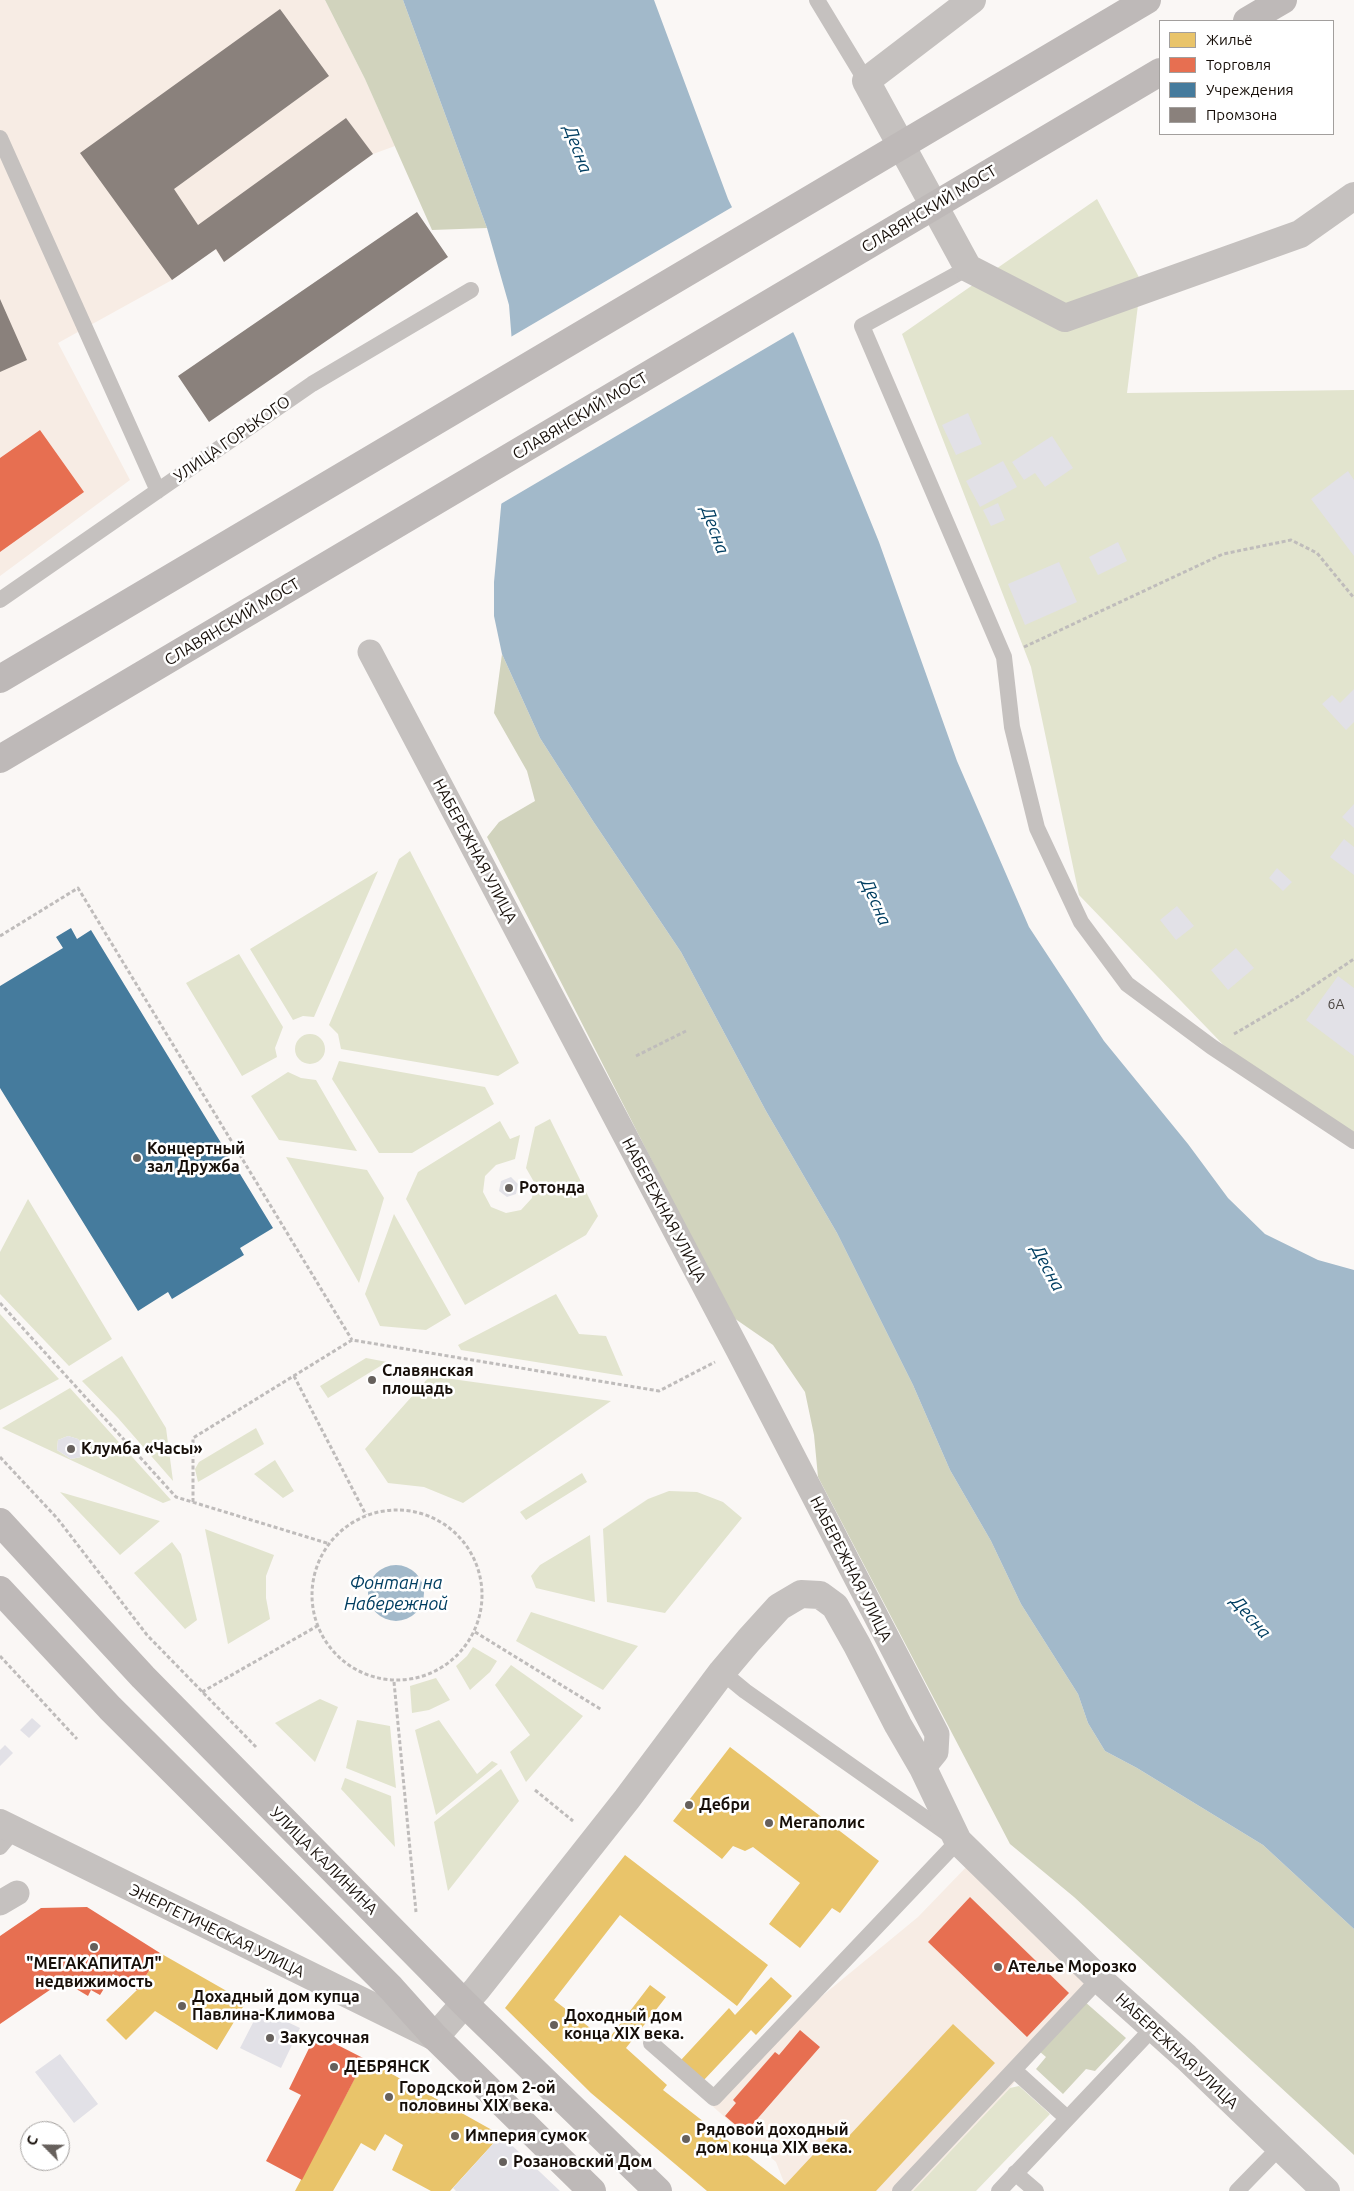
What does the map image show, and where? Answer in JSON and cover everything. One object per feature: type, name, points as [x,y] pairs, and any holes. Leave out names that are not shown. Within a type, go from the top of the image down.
[{"type":"main road","points":[[0,679],[1147,0]]},
{"type":"main road","points":[[1249,20],[1283,0]]},
{"type":"main road","name":"СЛАВЯНСКИЙ МОСТ","points":[[0,759],[1159,73]]},
{"type":"main road","name":"УЛИЦА КАЛИНИНА","points":[[0,1522],[143,1677],[464,2003],[658,2191]]},
{"type":"main road","points":[[0,1590],[110,1708],[391,1988],[434,2037],[592,2191]]},
{"type":"street","points":[[972,0],[866,81],[968,268],[1065,318],[1300,234],[1354,196]]},
{"type":"street","name":"НАБЕРЕЖНАЯ УЛИЦА","points":[[370,652],[738,1350],[936,1734],[936,1752],[923,1768]]},
{"type":"street","name":"НАБЕРЕЖНАЯ УЛИЦА","points":[[722,1672],[779,1606],[801,1594],[820,1595],[835,1606],[923,1768],[958,1841],[1099,1979],[1186,2057],[1326,2191]]},
{"type":"street","points":[[434,2037],[464,2003],[620,1807],[722,1672]]},
{"type":"street","name":"ЭНЕРГЕТИЧЕСКАЯ УЛИЦА","points":[[5,1833],[434,2037]]},
{"type":"lane","points":[[817,0],[866,81]]},
{"type":"lane","points":[[0,138],[158,491]]},
{"type":"lane","points":[[968,268],[862,326],[1004,657],[1012,727],[1037,828],[1081,922],[1127,984],[1212,1047],[1354,1141]]},
{"type":"lane","name":"УЛИЦА ГОРЬКОГО","points":[[0,600],[312,384],[471,290]]},
{"type":"lane","points":[[651,2043],[714,2098],[958,1841],[745,1691],[722,1672]]},
{"type":"lane","points":[[900,2191],[1099,1979]]},
{"type":"lane","points":[[999,2191],[1153,2028]]},
{"type":"lane","points":[[1014,2070],[1066,2118]]},
{"type":"lane","points":[[1237,2191],[1280,2147]]},
{"type":"lane","points":[[1016,2173],[1036,2191]]},
{"type":"path","points":[[1004,657],[1223,554],[1291,540],[1317,553],[1354,598]]},
{"type":"path","points":[[0,936],[78,888],[352,1340]]},
{"type":"path","points":[[1212,1047],[1294,999],[1354,958]]},
{"type":"path","points":[[636,1056],[686,1031]]},
{"type":"path","points":[[0,1303],[176,1497],[330,1544]]},
{"type":"path","points":[[194,1502],[192,1438],[352,1340],[659,1391],[738,1350]]},
{"type":"path","points":[[294,1376],[366,1516]]},
{"type":"path","points":[[0,1457],[57,1518],[148,1635],[257,1749]]},
{"type":"path","points":[[396,1510],[426,1514],[455,1532],[471,1552],[481,1579],[481,1608],[474,1632],[453,1659],[428,1675],[394,1682],[362,1672],[332,1649],[314,1615],[312,1585],[322,1556],[330,1544],[340,1532],[366,1516],[396,1510]]},
{"type":"path","points":[[202,1692],[319,1625]]},
{"type":"path","points":[[474,1632],[602,1710]]},
{"type":"path","points":[[0,1656],[77,1740]]},
{"type":"path","points":[[394,1682],[416,1912]]},
{"type":"path","points":[[409,1904],[421,1918]]},
{"type":"shaded area","points":[[0,0],[325,0],[365,79],[395,146],[373,154],[224,262],[215,249],[172,280],[58,343],[130,480],[0,576]]},
{"type":"shaded area","points":[[972,1861],[1103,1983],[1039,2051],[1010,2088],[913,2191],[780,2191],[785,2185],[776,2162],[710,2104],[816,2001],[918,1917]]},
{"type":"green space","points":[[325,0],[403,0],[487,228],[432,230],[365,79]]},
{"type":"green space","points":[[1097,199],[1141,281],[1127,393],[1354,390],[1354,1133],[1234,1056],[1079,895],[1031,667],[902,334]]},
{"type":"green space","points":[[502,654],[540,738],[681,952],[766,1111],[837,1233],[913,1385],[950,1470],[991,1541],[1021,1604],[1078,1694],[1088,1723],[1105,1751],[1137,1768],[1263,1845],[1354,1929],[1354,2155],[1074,1897],[1010,1844],[818,1477],[814,1435],[805,1392],[773,1345],[731,1316],[487,837],[499,822],[535,801],[527,771],[494,713]]},
{"type":"green space","points":[[410,851],[519,1063],[498,1076],[341,1049],[338,1034],[329,1025],[399,859]]},
{"type":"green space","points":[[378,871],[314,1017],[303,1016],[293,1020],[250,949]]},
{"type":"green space","points":[[239,954],[283,1027],[275,1048],[277,1057],[242,1076],[186,983]]},
{"type":"green space","points":[[310,1034],[321,1038],[325,1049],[321,1060],[310,1064],[299,1060],[295,1049],[299,1038]]},
{"type":"green space","points":[[339,1061],[485,1087],[494,1104],[412,1153],[379,1153],[332,1079]]},
{"type":"green space","points":[[288,1072],[301,1078],[316,1080],[357,1151],[279,1140],[251,1096]]},
{"type":"green space","points":[[550,1119],[598,1216],[586,1235],[465,1305],[406,1199],[418,1172],[500,1121],[510,1139],[520,1135],[515,1159],[496,1165],[485,1176],[483,1192],[491,1207],[506,1213],[521,1210],[532,1198],[534,1182],[526,1168],[535,1127]]},
{"type":"green space","points":[[286,1157],[367,1170],[384,1198],[359,1283]]},
{"type":"green space","points":[[28,1199],[112,1339],[69,1366],[0,1294],[0,1252]]},
{"type":"green space","points":[[394,1214],[451,1315],[426,1330],[380,1326],[365,1294]]},
{"type":"green space","points":[[556,1294],[579,1334],[606,1336],[623,1376],[461,1350],[458,1345]]},
{"type":"green space","points":[[0,1314],[59,1379],[0,1410]]},
{"type":"green space","points":[[122,1356],[166,1428],[173,1481],[118,1418],[82,1381]]},
{"type":"green space","points":[[366,1358],[387,1362],[328,1398],[320,1386]]},
{"type":"green space","points":[[430,1376],[611,1401],[463,1503],[424,1487],[388,1483],[365,1449]]},
{"type":"green space","points":[[70,1388],[171,1500],[163,1503],[2,1428]],"holes":[[[68,1436],[78,1439],[84,1447],[81,1457],[71,1459],[57,1450],[58,1440]]]},
{"type":"green space","points":[[256,1428],[264,1444],[198,1482],[195,1469],[199,1462]]},
{"type":"green space","points":[[275,1460],[294,1491],[283,1498],[254,1474]]},
{"type":"green space","points":[[582,1473],[587,1482],[526,1520],[520,1512]]},
{"type":"green space","points":[[669,1491],[697,1492],[723,1502],[742,1518],[665,1613],[607,1602],[603,1529],[648,1499]]},
{"type":"green space","points":[[60,1492],[160,1521],[120,1555]]},
{"type":"green space","points":[[205,1529],[274,1555],[266,1576],[266,1598],[270,1619],[228,1644]]},
{"type":"green space","points":[[590,1535],[595,1602],[536,1588],[531,1576],[540,1565]]},
{"type":"green space","points":[[172,1542],[181,1554],[197,1620],[185,1629],[134,1573]]},
{"type":"green space","points":[[531,1612],[638,1646],[603,1690],[516,1641]]},
{"type":"green space","points":[[473,1647],[497,1661],[490,1672],[470,1690],[456,1666],[467,1656]]},
{"type":"green space","points":[[511,1665],[583,1716],[526,1782],[510,1752],[530,1735],[495,1685]]},
{"type":"green space","points":[[436,1678],[450,1700],[429,1710],[412,1713],[410,1686]]},
{"type":"green space","points":[[320,1699],[338,1707],[315,1762],[275,1723]]},
{"type":"green space","points":[[357,1720],[390,1726],[396,1788],[346,1768]]},
{"type":"green space","points":[[439,1720],[477,1774],[492,1761],[498,1764],[436,1815],[415,1730]]},
{"type":"green space","points":[[501,1769],[519,1801],[448,1891],[434,1822]]},
{"type":"green space","points":[[345,1778],[391,1796],[395,1847],[341,1789]]},
{"type":"green space","points":[[1084,2001],[1126,2038],[1095,2071],[1086,2069],[1063,2094],[1036,2069],[1046,2057],[1039,2051]]},
{"type":"green space","points":[[1019,2086],[1050,2114],[976,2191],[913,2191],[1010,2088]]},
{"type":"water","name":"Десна","points":[[403,0],[654,0],[728,199],[796,338],[879,542],[957,761],[1029,927],[1104,1041],[1188,1144],[1228,1198],[1265,1234],[1318,1260],[1354,1270],[1354,1929],[1263,1845],[1137,1768],[1105,1751],[1088,1723],[1078,1694],[1021,1604],[991,1541],[950,1470],[913,1385],[837,1233],[766,1111],[681,952],[540,738],[502,654],[494,616],[494,582],[514,368],[509,305],[487,228]]},
{"type":"water","name":"Фонтан на Набережной","points":[[390,1565],[402,1565],[412,1569],[420,1577],[424,1593],[420,1609],[412,1617],[402,1621],[390,1621],[380,1617],[372,1609],[368,1599],[368,1587],[372,1577],[380,1569]]},
{"type":"pier","points":[[734,206],[795,331],[499,505],[512,368],[509,338]]},
{"type":"building: Жильё","name":"Мегаполис","points":[[730,1747],[879,1861],[840,1913],[832,1908],[800,1948],[769,1924],[800,1883],[753,1847],[745,1851],[733,1846],[722,1859],[673,1821]]},
{"type":"building: Жильё","points":[[625,1855],[768,1965],[737,2006],[620,1915],[554,2000],[607,2041],[650,1985],[666,1997],[626,2048],[667,2085],[663,2090],[785,2185],[838,2128],[848,2137],[953,2024],[995,2063],[876,2191],[707,2191],[591,2093],[505,2008]]},
{"type":"building: Жильё","name":"Дохадный дом купца Павлина-Климова","points":[[160,1953],[246,2002],[217,2050],[155,2011],[126,2040],[106,2020],[137,1990]]},
{"type":"building: Жильё","points":[[771,1977],[792,1996],[756,2035],[751,2030],[703,2081],[681,2060],[729,2008],[735,2015]]},
{"type":"building: Жильё","name":"Городской дом 2-ой половины XIX века.","points":[[365,2059],[501,2135],[450,2191],[431,2191],[392,2170],[403,2145],[385,2134],[375,2151],[361,2143],[333,2191],[295,2191]]},
{"type":"building: Торговля","points":[[40,430],[84,492],[0,552],[0,458]]},
{"type":"building: Торговля","name":"Ателье Морозко","points":[[970,1897],[1069,1993],[1027,2037],[928,1942]]},
{"type":"building: Торговля","points":[[87,1907],[160,1953],[137,1990],[113,1974],[100,1995],[91,1990],[88,1996],[63,1981],[0,2024],[0,1936],[41,1908]]},
{"type":"building: Торговля","points":[[800,2030],[820,2047],[745,2133],[725,2116],[736,2103],[733,2100],[775,2052],[779,2055]]},
{"type":"building: Торговля","points":[[316,2034],[365,2059],[302,2180],[266,2161],[301,2095],[289,2089]]},
{"type":"building: Учреждения","name":"Концертный зал Дружба","points":[[71,928],[77,939],[91,930],[273,1228],[240,1248],[244,1255],[172,1299],[168,1292],[138,1311],[0,1088],[0,986],[63,948],[56,937]]},
{"type":"building: Промзона","points":[[280,9],[329,76],[174,189],[198,225],[346,118],[373,154],[224,262],[216,249],[172,280],[80,153]]},
{"type":"building: Промзона","points":[[417,212],[448,257],[209,422],[178,376]]},
{"type":"building: Промзона","points":[[0,299],[27,360],[0,372]]},
{"type":"building: Прочее","points":[[968,413],[982,444],[956,455],[942,425]]},
{"type":"building: Прочее","points":[[1052,436],[1073,468],[1045,487],[1035,473],[1024,480],[1012,462]]},
{"type":"building: Прочее","points":[[1003,461],[1017,487],[980,507],[966,481]]},
{"type":"building: Прочее","points":[[1348,471],[1354,480],[1354,556],[1311,499]]},
{"type":"building: Прочее","points":[[998,503],[1005,520],[991,526],[983,510]]},
{"type":"building: Прочее","points":[[1118,542],[1127,561],[1098,575],[1089,557]]},
{"type":"building: Прочее","points":[[1059,562],[1077,602],[1025,625],[1008,584]]},
{"type":"building: Прочее","points":[[1354,689],[1354,722],[1346,730],[1322,704],[1332,695],[1340,703]]},
{"type":"building: Прочее","points":[[1354,804],[1354,828],[1342,817]]},
{"type":"building: Прочее","points":[[1344,839],[1354,847],[1354,875],[1330,857]]},
{"type":"building: Прочее","points":[[1277,868],[1292,882],[1283,891],[1269,878]]},
{"type":"building: Прочее","points":[[1177,906],[1194,926],[1176,940],[1160,920]]},
{"type":"building: Прочее","points":[[1236,948],[1254,968],[1228,990],[1211,970]]},
{"type":"building: Прочее","points":[[1338,976],[1354,988],[1354,1056],[1306,1020]]},
{"type":"building: Прочее","name":"Ротонда","points":[[511,1177],[518,1184],[516,1194],[507,1197],[499,1191],[501,1181]]},
{"type":"building: Прочее","name":"Клумба «Часы»","points":[[68,1436],[78,1439],[84,1447],[81,1457],[71,1459],[57,1450],[58,1440]]},
{"type":"building: Прочее","points":[[32,1718],[41,1726],[29,1738],[20,1730]]},
{"type":"building: Прочее","points":[[5,1745],[13,1753],[0,1766],[0,1750]]},
{"type":"building: Прочее","name":"Закусочная","points":[[260,2009],[300,2028],[281,2068],[240,2048]]},
{"type":"building: Прочее","points":[[60,2054],[98,2104],[74,2123],[35,2072]]},
{"type":"building: Прочее","name":"Розановский Дом","points":[[501,2135],[560,2191],[456,2191],[453,2188]]},
{"type":"place","name":"Концертный зал Дружба","points":[[137,1158]]},
{"type":"place","name":"Ротонда","points":[[509,1188]]},
{"type":"place","name":"Славянская площадь","points":[[372,1380]]},
{"type":"place","name":"Клумба «Часы»","points":[[71,1449]]},
{"type":"place","name":"Дебри","points":[[689,1805]]},
{"type":"place","name":"Мегаполис","points":[[769,1823]]},
{"type":"place","name":"\"МЕГАКАПИТАЛ\" недвижимость","points":[[94,1947]]},
{"type":"place","name":"Ателье Морозко","points":[[998,1967]]},
{"type":"place","name":"Дохадный дом купца Павлина-Климова","points":[[182,2006]]},
{"type":"place","name":"Доходный дом конца XIX века.","points":[[554,2025]]},
{"type":"place","name":"Закусочная","points":[[270,2038]]},
{"type":"place","name":"ДЕБРЯНСК","points":[[334,2067]]},
{"type":"place","name":"Городской дом 2-ой половины XIX века.","points":[[389,2097]]},
{"type":"place","name":"Империя сумок","points":[[455,2136]]},
{"type":"place","name":"Рядовой доходный дом конца XIX века.","points":[[686,2139]]},
{"type":"place","name":"Розановский Дом","points":[[503,2162]]}]
